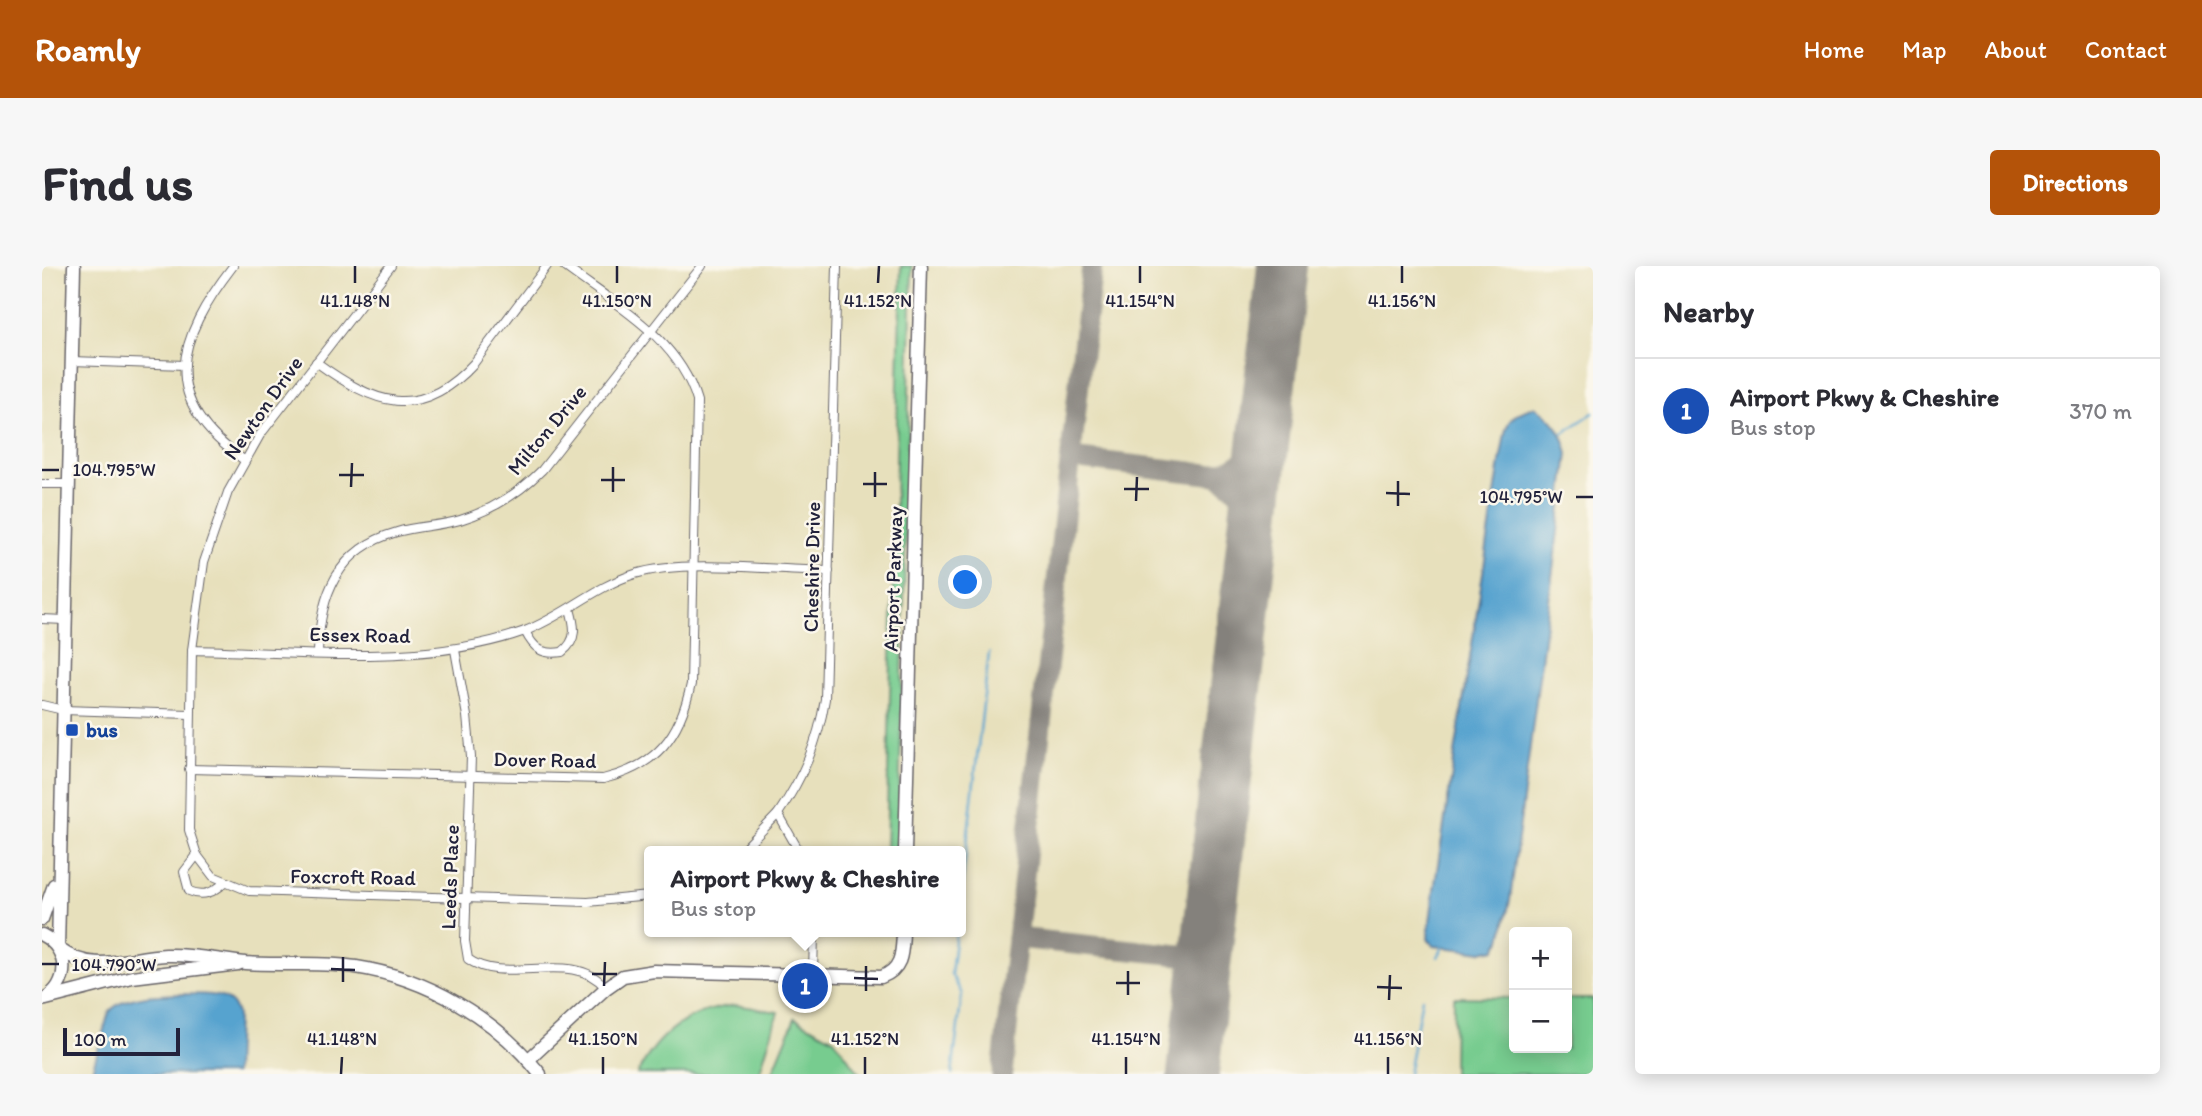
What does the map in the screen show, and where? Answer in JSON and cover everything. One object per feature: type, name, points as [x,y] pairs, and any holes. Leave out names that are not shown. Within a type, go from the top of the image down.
[{"type":"main road","points":[[44,1001],[57,989],[63,976],[64,962],[59,948],[58,864],[74,266]]},
{"type":"main road","name":"Airport Parkway","points":[[905,846],[921,266]]},
{"type":"main road","points":[[42,919],[50,903],[58,864]]},
{"type":"main road","points":[[42,935],[76,961],[90,964],[171,955],[245,963],[356,967],[418,984],[484,1020],[540,1074]]},
{"type":"main road","points":[[528,1060],[606,988],[623,976],[641,972],[877,977],[897,967],[903,937]]},
{"type":"main road","points":[[44,1001],[132,977],[245,963]]},
{"type":"street","points":[[233,266],[197,320],[185,365],[188,396],[200,422],[209,434],[244,460]]},
{"type":"street","name":"Newton Drive","points":[[190,714],[192,650],[204,562],[228,492],[244,460],[391,266]]},
{"type":"street","points":[[316,362],[357,390],[375,398],[406,401],[437,393],[456,381],[474,363],[547,266]]},
{"type":"street","name":"Dover Road","points":[[189,769],[603,779],[623,774],[659,753],[673,735],[685,711],[691,684],[697,401],[682,365],[650,332],[564,266]]},
{"type":"street","name":"Milton Drive","points":[[318,652],[321,611],[326,594],[335,576],[357,551],[399,531],[477,514],[525,486],[542,470],[702,266]]},
{"type":"street","name":"Cheshire Drive","points":[[778,814],[800,780],[821,727],[827,674],[837,266]]},
{"type":"street","points":[[72,361],[185,365]]},
{"type":"street","points":[[42,484],[69,484]]},
{"type":"street","name":"Essex Road","points":[[192,650],[408,654],[455,650],[525,631],[633,574],[657,569],[695,568],[829,571]]},
{"type":"street","points":[[525,631],[531,644],[540,651],[562,652],[574,637],[575,626],[570,609]]},
{"type":"street","points":[[42,619],[65,620]]},
{"type":"street","name":"Leeds Place","points":[[455,650],[467,716],[471,776],[466,951],[475,964],[582,971],[600,980],[606,988]]},
{"type":"street","points":[[42,705],[63,710],[190,714],[189,830],[197,855],[214,876],[224,883],[207,894],[198,895],[189,891],[184,872],[197,855]]},
{"type":"street","points":[[747,846],[778,814],[797,846]]},
{"type":"street","name":"Foxcroft Road","points":[[224,883],[263,892],[588,902],[644,896]]},
{"type":"street","points":[[813,975],[814,937]]},
{"type":"green space","points":[[901,266],[912,266],[898,846],[886,846]]},
{"type":"green space","points":[[1454,997],[1509,998],[1509,1053],[1572,1053],[1572,999],[1593,999],[1593,1074],[1453,1074]]},
{"type":"green space","points":[[736,1005],[778,1012],[759,1074],[637,1074],[655,1046],[678,1026],[704,1012]]},
{"type":"green space","points":[[795,1018],[834,1039],[860,1074],[772,1074]]},
{"type":"water","points":[[1535,407],[1557,427],[1568,454],[1510,900],[1501,940],[1495,949],[1482,952],[1434,946],[1428,938],[1434,890],[1504,437],[1508,424],[1517,414]]},
{"type":"water","points":[[145,996],[217,996],[229,1001],[234,1007],[237,1014],[235,1074],[91,1074],[109,1012],[116,1006]]},
{"type":"waterway","points":[[1563,433],[1593,413]]},
{"type":"waterway","points":[[966,852],[989,653]]},
{"type":"waterway","points":[[952,1074],[962,994],[951,974],[955,937]]},
{"type":"waterway","points":[[1438,957],[1443,947]]},
{"type":"waterway","points":[[1408,1074],[1422,998]]},
{"type":"taxiway","points":[[1002,1074],[1092,266]]},
{"type":"taxiway","points":[[1216,473],[1226,471],[1248,457],[1258,443],[1265,425]]},
{"type":"taxiway","points":[[1071,458],[1259,480]]},
{"type":"taxiway","points":[[1219,476],[1244,499],[1253,531]]},
{"type":"taxiway","points":[[1017,938],[1189,956],[1205,946],[1209,931]]},
{"type":"runway","points":[[1193,1074],[1283,266]]},
{"type":"place","name":"bus","points":[[72,730]]},
{"type":"place","name":"Airport Pkwy & Cheshire","points":[[805,986]]}]
